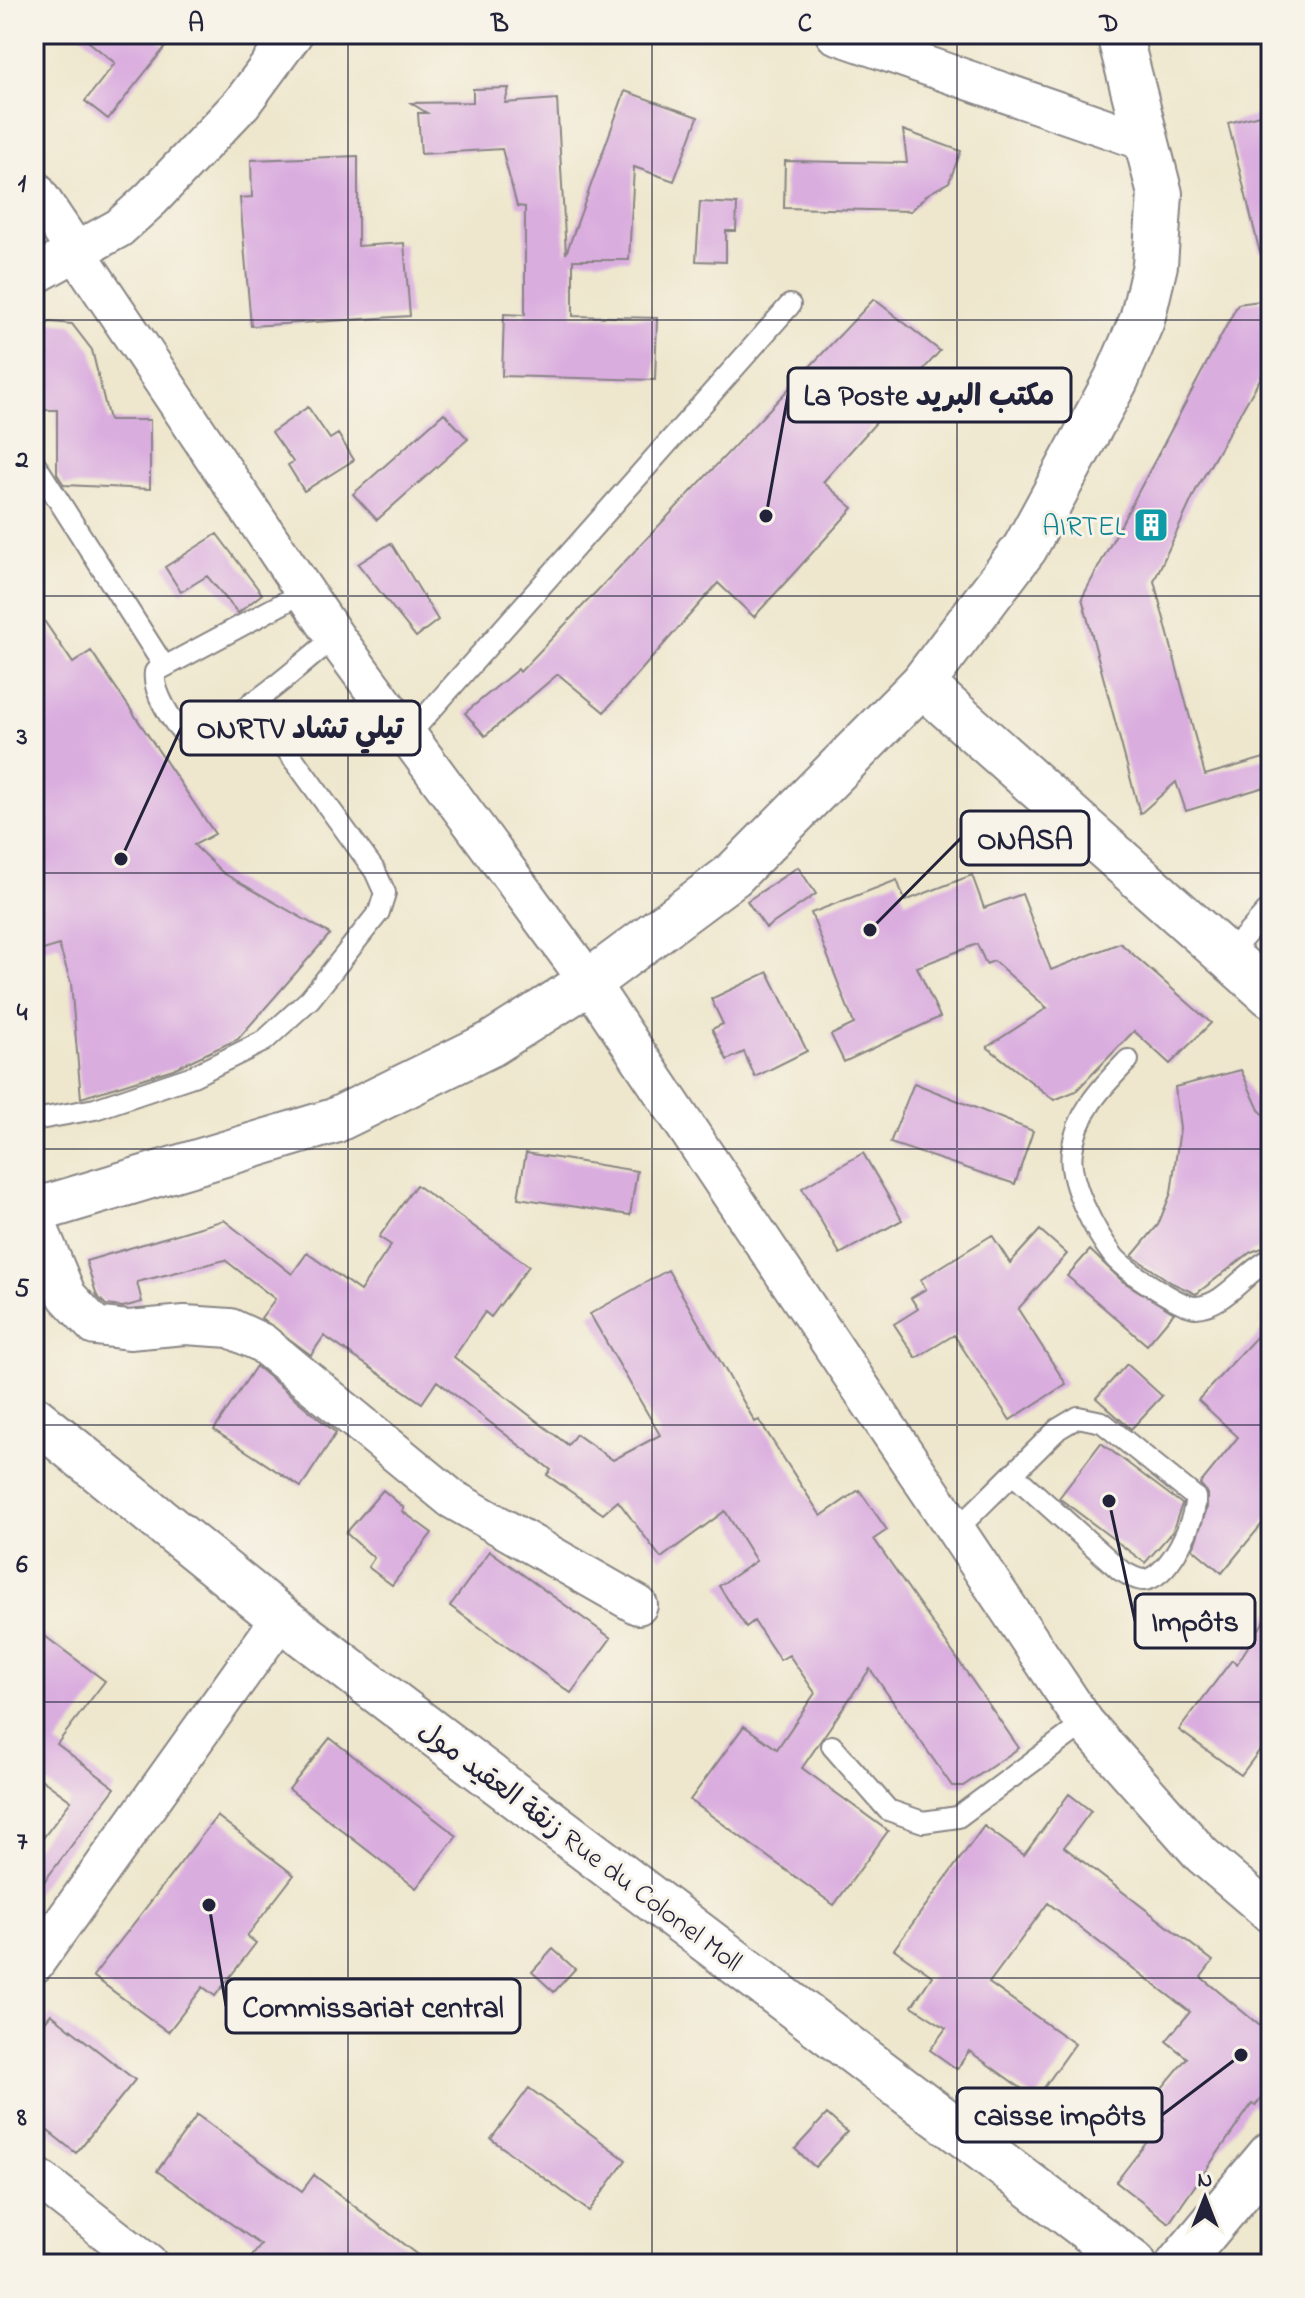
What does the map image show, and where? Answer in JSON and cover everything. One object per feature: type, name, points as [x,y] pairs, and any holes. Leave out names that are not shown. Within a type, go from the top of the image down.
[{"type":"street","points":[[34,275],[119,228],[151,199],[242,103],[293,34]]},
{"type":"street","points":[[835,34],[1147,142]]},
{"type":"street","points":[[638,1605],[452,1499],[262,1343],[230,1328],[185,1325],[129,1330],[95,1326],[67,1296],[34,1214],[334,1121],[491,1044],[589,982],[733,875],[922,684],[1025,548],[1116,380],[1142,320],[1155,265],[1160,194],[1119,34]]},
{"type":"street","points":[[34,189],[335,637],[589,982],[1085,1723],[1202,1855],[1271,1914]]},
{"type":"street","points":[[922,684],[1271,995]]},
{"type":"street","name":"زنقة العقيد مول Rue du Colonel Moll","points":[[34,1418],[281,1618],[1134,2264]]},
{"type":"street","points":[[34,1964],[281,1618]]},
{"type":"street","points":[[1179,2264],[1271,2154]]},
{"type":"street","points":[[34,2175],[148,2264]]},
{"type":"lane","points":[[408,736],[790,305]]},
{"type":"lane","points":[[34,462],[164,666]]},
{"type":"lane","points":[[306,591],[155,672],[154,682],[178,728],[186,735],[203,731],[252,702],[335,637]]},
{"type":"lane","points":[[34,1120],[95,1109],[179,1081],[264,1041],[310,999],[379,912],[385,893],[375,871],[252,702]]},
{"type":"lane","points":[[1227,956],[1271,907]]},
{"type":"lane","points":[[1128,1060],[1088,1101],[1072,1151],[1072,1174],[1085,1208],[1115,1258],[1183,1306],[1199,1307],[1217,1302],[1247,1273],[1271,1259]]},
{"type":"lane","points":[[955,1531],[1058,1429],[1078,1417],[1102,1422],[1195,1497],[1196,1510],[1190,1529],[1164,1567],[1148,1580],[1139,1580],[1120,1570],[1013,1474]]},
{"type":"lane","points":[[832,1746],[888,1810],[923,1822],[958,1817],[1085,1723]]},
{"type":"building","points":[[79,34],[150,34],[166,46],[108,119],[85,101],[115,63]]},
{"type":"building","points":[[509,88],[505,103],[557,99],[566,254],[625,91],[698,117],[674,181],[634,167],[629,260],[573,260],[573,316],[657,318],[655,380],[502,376],[504,314],[525,315],[525,207],[517,206],[502,149],[421,154],[418,113],[427,113],[411,103],[473,102],[473,89]]},
{"type":"building","points":[[1271,112],[1271,252],[1260,253],[1228,123]]},
{"type":"building","points":[[903,130],[961,151],[949,182],[928,194],[911,211],[784,208],[785,161],[907,163]]},
{"type":"building","points":[[358,156],[358,246],[404,243],[410,316],[251,326],[240,198],[252,197],[251,160]]},
{"type":"building","points":[[700,202],[737,204],[736,231],[726,231],[726,262],[696,261]]},
{"type":"building","points":[[874,299],[940,351],[823,482],[853,508],[754,617],[718,583],[604,712],[558,674],[485,736],[465,713],[518,669],[520,672]]},
{"type":"building","points":[[1267,300],[1271,314],[1271,360],[1197,488],[1154,581],[1205,775],[1271,756],[1271,785],[1186,811],[1176,782],[1140,814],[1082,598],[1238,304]]},
{"type":"building","points":[[50,322],[72,324],[92,350],[109,420],[150,420],[150,489],[64,485],[57,474],[57,410],[34,410],[34,330]]},
{"type":"building","points":[[308,407],[330,439],[338,434],[354,460],[304,491],[288,465],[293,462],[272,432]]},
{"type":"building","points":[[444,413],[468,439],[377,520],[353,494]]},
{"type":"building","points":[[217,534],[262,594],[238,613],[207,576],[181,592],[165,567]]},
{"type":"building","points":[[391,543],[438,620],[416,637],[358,564]]},
{"type":"building","points":[[34,606],[73,663],[91,651],[215,834],[194,845],[223,873],[330,934],[238,1039],[173,1069],[81,1098],[71,983],[59,945],[34,953]]},
{"type":"building","points":[[798,867],[816,894],[766,928],[747,901]]},
{"type":"building","points":[[972,875],[984,908],[1022,894],[1051,970],[1120,943],[1211,1023],[1170,1064],[1134,1031],[1076,1091],[1054,1100],[987,1047],[1047,1008],[994,961],[986,964],[977,944],[917,967],[940,1017],[844,1062],[831,1035],[854,1024],[811,913],[897,880],[905,901]]},
{"type":"building","points":[[768,972],[807,1051],[755,1077],[744,1052],[727,1060],[712,1029],[723,1024],[711,999]]},
{"type":"building","points":[[1241,1070],[1259,1110],[1271,1121],[1271,1245],[1251,1252],[1196,1294],[1172,1283],[1132,1256],[1158,1225],[1171,1193],[1180,1129],[1175,1087]]},
{"type":"building","points":[[914,1083],[1033,1131],[1015,1184],[890,1143]]},
{"type":"building","points":[[526,1153],[637,1171],[630,1215],[518,1198]]},
{"type":"building","points":[[863,1153],[902,1220],[840,1254],[802,1188]]},
{"type":"building","points":[[416,1185],[529,1266],[491,1317],[485,1312],[454,1357],[568,1445],[576,1434],[613,1460],[660,1435],[590,1314],[668,1270],[755,1422],[759,1420],[821,1516],[859,1490],[887,1530],[874,1539],[1019,1748],[963,1786],[952,1786],[870,1669],[802,1768],[888,1831],[834,1905],[690,1800],[744,1726],[777,1749],[815,1693],[789,1655],[780,1660],[754,1621],[746,1627],[719,1586],[756,1561],[725,1511],[661,1558],[618,1501],[603,1514],[547,1475],[551,1470],[437,1381],[422,1403],[324,1336],[311,1355],[261,1318],[275,1299],[225,1260],[137,1282],[142,1302],[123,1307],[106,1305],[97,1296],[86,1261],[224,1220],[292,1274],[307,1253],[360,1291],[391,1245],[379,1237]]},
{"type":"building","points":[[1040,1230],[1067,1254],[1018,1309],[1066,1384],[1010,1420],[954,1335],[916,1358],[894,1324],[918,1309],[911,1298],[926,1289],[920,1280],[992,1235],[1010,1263]]},
{"type":"building","points":[[1090,1250],[1122,1281],[1174,1313],[1147,1345],[1067,1276]]},
{"type":"building","points":[[1271,1321],[1271,1513],[1222,1573],[1193,1549],[1207,1508],[1207,1492],[1200,1484],[1238,1437],[1198,1400]]},
{"type":"building","points":[[1127,1364],[1162,1396],[1131,1429],[1096,1398]]},
{"type":"building","points":[[256,1366],[336,1433],[301,1487],[214,1430]]},
{"type":"building","points":[[1101,1443],[1182,1504],[1172,1532],[1145,1563],[1059,1498]]},
{"type":"building","points":[[383,1490],[404,1508],[402,1511],[432,1533],[392,1585],[368,1567],[374,1558],[346,1533]]},
{"type":"building","points":[[490,1551],[611,1638],[571,1693],[450,1606]]},
{"type":"building","points":[[1271,1610],[1271,1735],[1241,1775],[1179,1730],[1232,1660],[1237,1664]]},
{"type":"building","points":[[34,1628],[105,1681],[57,1744],[115,1788],[34,1895],[34,1850],[71,1801],[34,1774]]},
{"type":"building","points":[[330,1738],[457,1836],[416,1888],[289,1789]]},
{"type":"building","points":[[1069,1794],[1091,1811],[1064,1847],[1213,1961],[1201,1977],[1271,2035],[1271,2087],[1255,2106],[1252,2104],[1169,2223],[1116,2182],[1164,2120],[1147,2106],[1187,2058],[1166,2041],[1190,2012],[1048,1903],[989,1983],[1075,2044],[1036,2099],[969,2051],[957,2069],[930,2050],[946,2028],[912,2006],[932,1976],[894,1949],[984,1826],[1024,1855]]},
{"type":"building","points":[[217,1816],[294,1875],[247,1936],[256,1943],[215,1996],[203,1987],[168,2032],[93,1976]]},
{"type":"building","points":[[553,1949],[575,1969],[554,1992],[532,1972]]},
{"type":"building","points":[[51,2014],[135,2080],[76,2153],[34,2120],[34,2035]]},
{"type":"building","points":[[529,2088],[626,2160],[589,2211],[491,2139]]},
{"type":"building","points":[[827,2114],[847,2132],[815,2167],[795,2149]]},
{"type":"building","points":[[197,2115],[302,2191],[314,2175],[429,2264],[246,2264],[261,2245],[157,2171]]},
{"type":"place","name":"La Poste مكتب البريد","points":[[766,516]]},
{"type":"place","name":"AIRTEL","points":[[1151,525]]},
{"type":"place","name":"ONRTV تيلي تشاد","points":[[121,859]]},
{"type":"place","name":"ONASA","points":[[870,930]]},
{"type":"place","name":"Impôts","points":[[1109,1501]]},
{"type":"place","name":"Commissariat central","points":[[209,1905]]},
{"type":"place","name":"caisse impôts","points":[[1241,2055]]}]
